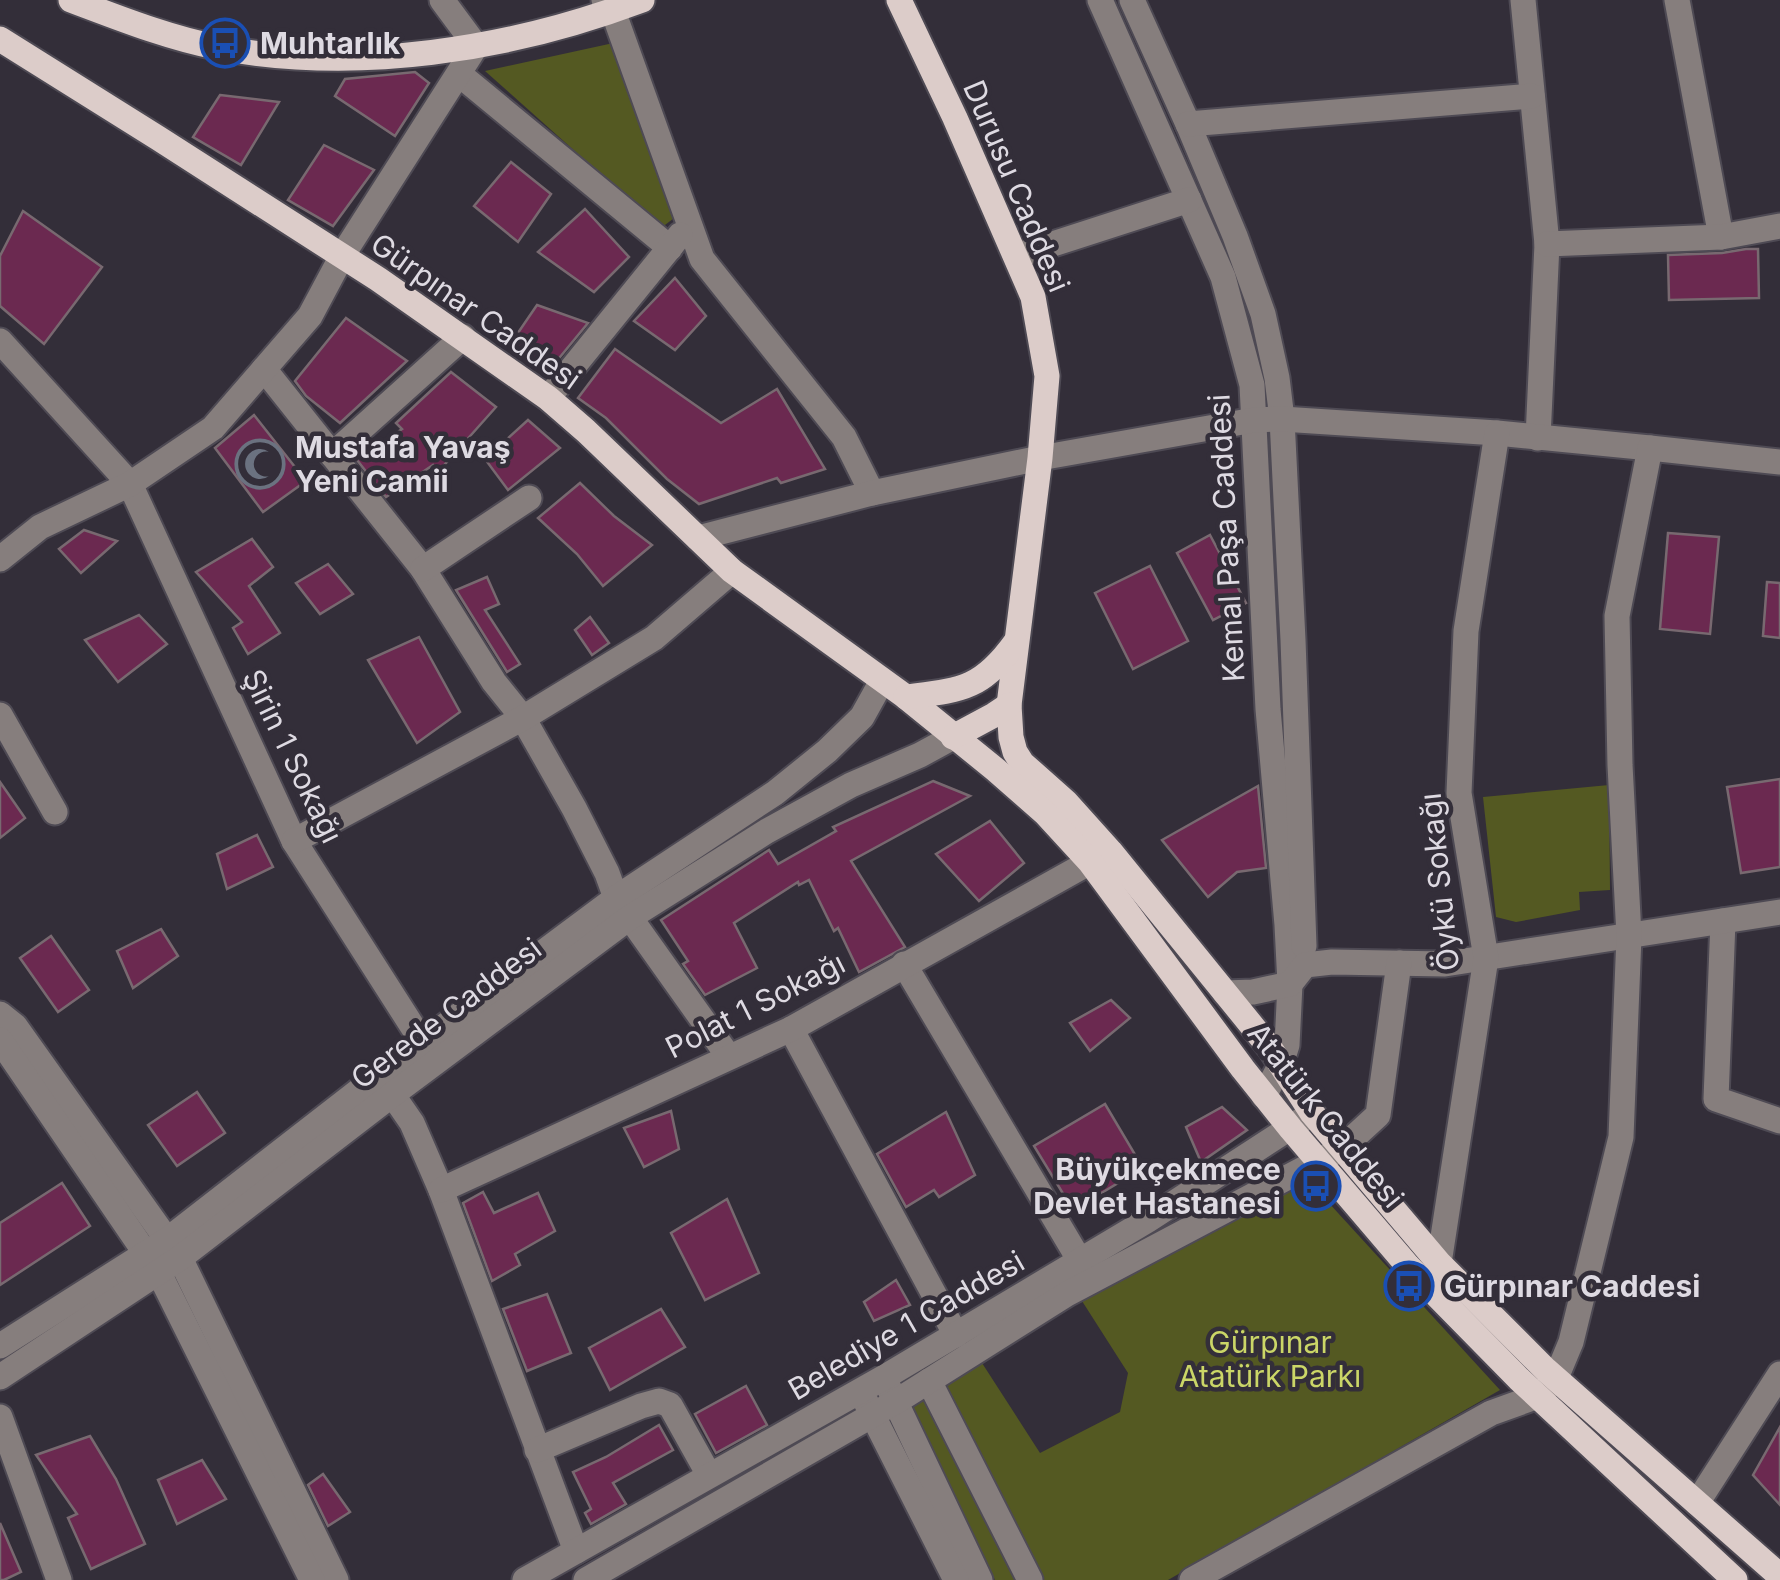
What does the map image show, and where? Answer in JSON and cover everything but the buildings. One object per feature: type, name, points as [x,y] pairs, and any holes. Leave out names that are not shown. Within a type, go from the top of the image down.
[{"type":"main road","points":[[72,0],[171,36],[213,46],[328,60],[476,46],[546,31],[609,5],[642,0]]},
{"type":"main road","name":"Durusu Caddesi","points":[[899,0],[1034,296],[1047,376],[1015,643]]},
{"type":"main road","name":"Gürpınar Caddesi","points":[[2,45],[158,138],[342,256],[548,398],[732,571],[882,681]]},
{"type":"main road","points":[[906,698],[948,693],[970,684],[992,672],[1015,643]]},
{"type":"main road","name":"Atatürk Caddesi","points":[[1015,643],[1009,704],[1010,738],[1015,752],[1110,852],[1281,1064],[1306,1102],[1330,1155],[1408,1266],[1537,1378],[1696,1503],[1780,1576]]},
{"type":"main road","name":"Atatürk Caddesi","points":[[882,681],[1045,813],[1090,862],[1291,1129],[1330,1155],[1439,1263],[1537,1378],[1735,1580]]},
{"type":"main road","points":[[954,737],[1009,704]]},
{"type":"street","points":[[0,560],[40,527],[130,484],[213,428],[310,316],[342,256],[476,46],[442,0]]},
{"type":"street","name":"Kemal Paşa Caddesi","points":[[1100,0],[1223,278],[1252,385],[1268,709],[1287,925],[1298,975],[1281,1064],[1264,1096]]},
{"type":"street","name":"Kemal Paşa Caddesi","points":[[1132,0],[1235,236],[1263,314],[1277,378],[1300,806],[1298,1044],[1306,1102]]},
{"type":"street","points":[[1523,0],[1547,244],[1538,438]]},
{"type":"street","points":[[1677,0],[1721,237]]},
{"type":"street","points":[[609,5],[702,260],[844,437],[872,493]]},
{"type":"street","points":[[459,74],[670,248]]},
{"type":"street","points":[[1188,124],[1532,96]]},
{"type":"street","points":[[1016,256],[1189,200]]},
{"type":"street","points":[[548,398],[690,222]]},
{"type":"street","points":[[1547,244],[1721,237],[1780,226]]},
{"type":"street","points":[[332,455],[463,337]]},
{"type":"street","name":"Şirin 1 Sokağı","points":[[0,340],[130,484],[294,841],[423,1044]]},
{"type":"street","points":[[264,369],[423,569],[494,682],[523,718],[574,808],[623,908],[729,1058]]},
{"type":"street","points":[[698,538],[872,493],[1040,458],[1282,418],[1497,433],[1780,462]]},
{"type":"street","name":"Öykü Sokağı","points":[[1439,1263],[1486,958],[1459,792],[1466,631],[1497,433]]},
{"type":"street","points":[[1192,1580],[1492,1413],[1537,1378],[1571,1342],[1621,1136],[1629,936],[1617,616],[1650,448]]},
{"type":"street","points":[[423,569],[530,498]]},
{"type":"street","points":[[294,841],[523,718],[654,638],[732,571]]},
{"type":"street","name":"Gerede Caddesi","points":[[0,1377],[774,793],[827,751],[862,716],[882,681]]},
{"type":"street","points":[[0,715],[56,812]]},
{"type":"street","name":"Gerede Caddesi","points":[[386,1084],[423,1044],[623,908],[851,785],[954,737]]},
{"type":"street","name":"Polat 1 Sokağı","points":[[441,1190],[791,1029],[1090,862]]},
{"type":"street","points":[[1224,993],[1252,992],[1332,962],[1444,964],[1780,912]]},
{"type":"street","points":[[1724,920],[1716,1099],[1780,1121]]},
{"type":"street","name":"Belediye 1 Caddesi","points":[[525,1580],[860,1391],[928,1381],[1068,1294],[1330,1155],[1378,1116],[1399,963]]},
{"type":"street","points":[[904,964],[1080,1261]]},
{"type":"street","points":[[0,1014],[15,1026],[163,1256],[336,1580]]},
{"type":"street","points":[[791,1029],[956,1335]]},
{"type":"street","points":[[0,1040],[163,1256],[312,1580]]},
{"type":"street","points":[[386,1084],[412,1123],[441,1190],[576,1551]]},
{"type":"street","name":"Belediye 1 Caddesi","points":[[593,1578],[873,1414],[890,1389],[956,1335],[1291,1129],[1306,1102]]},
{"type":"street","name":"Gerede Caddesi","points":[[0,1346],[163,1256]]},
{"type":"street","points":[[1696,1503],[1780,1374]]},
{"type":"street","points":[[928,1381],[1030,1580]]},
{"type":"street","points":[[890,1389],[980,1580]]},
{"type":"street","points":[[860,1391],[956,1580]]},
{"type":"street","points":[[537,1450],[659,1401],[670,1405],[709,1476]]},
{"type":"street","points":[[0,1417],[54,1578]]},
{"type":"green space","points":[[618,42],[682,212],[661,228],[485,71]]},
{"type":"green space","points":[[1609,785],[1610,890],[1579,892],[1580,910],[1516,922],[1496,917],[1483,797]]},
{"type":"green space","name":"Gürpınar Atatürk Parkı","points":[[1306,1178],[1500,1390],[1168,1580],[995,1580],[907,1404],[982,1363],[1040,1453],[1120,1412],[1128,1373],[1082,1301]]},
{"type":"place","name":"Muhtarlık","points":[[225,43]]},
{"type":"place","name":"Mustafa Yavaş Yeni Camii","points":[[260,464]]},
{"type":"place","name":"Büyükçekmece Devlet Hastanesi","points":[[1316,1186]]},
{"type":"place","name":"Gürpınar Caddesi","points":[[1409,1286]]}]
